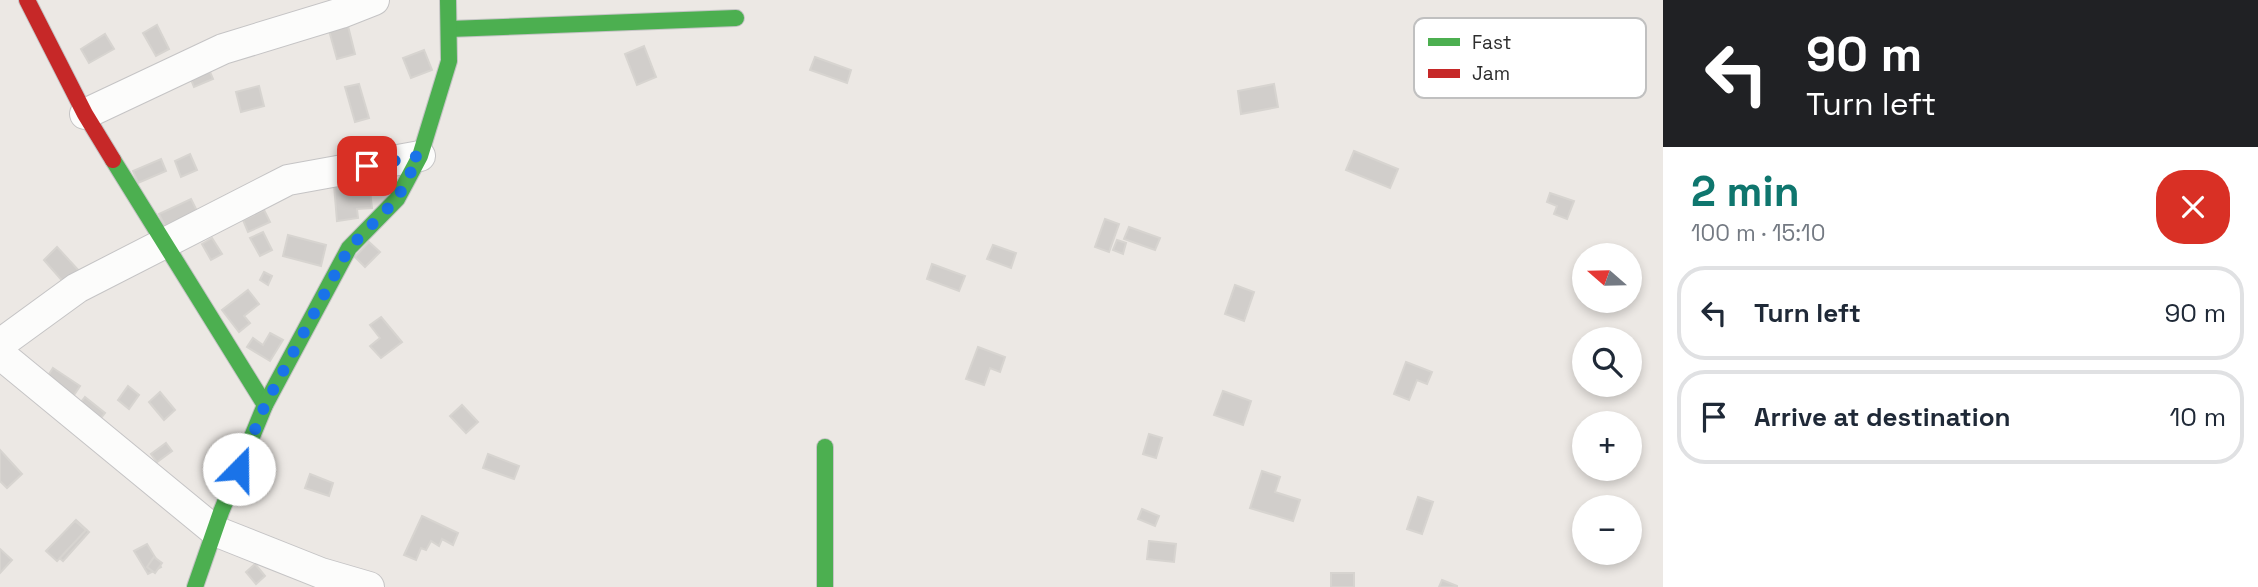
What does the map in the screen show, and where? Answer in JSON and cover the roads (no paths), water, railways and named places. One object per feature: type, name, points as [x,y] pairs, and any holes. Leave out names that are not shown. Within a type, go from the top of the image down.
[{"type":"street","points":[[27,0],[85,114],[265,405]]},
{"type":"street","points":[[85,114],[223,49],[341,13],[374,0]]},
{"type":"street","points":[[195,587],[265,405],[349,248],[397,199],[419,156],[449,61],[448,0]]},
{"type":"street","points":[[449,29],[736,18]]},
{"type":"street","points":[[0,344],[77,288],[288,180],[419,156]]},
{"type":"street","points":[[0,354],[215,531],[321,573],[369,587]]},
{"type":"street","points":[[825,447],[825,587]]}]
